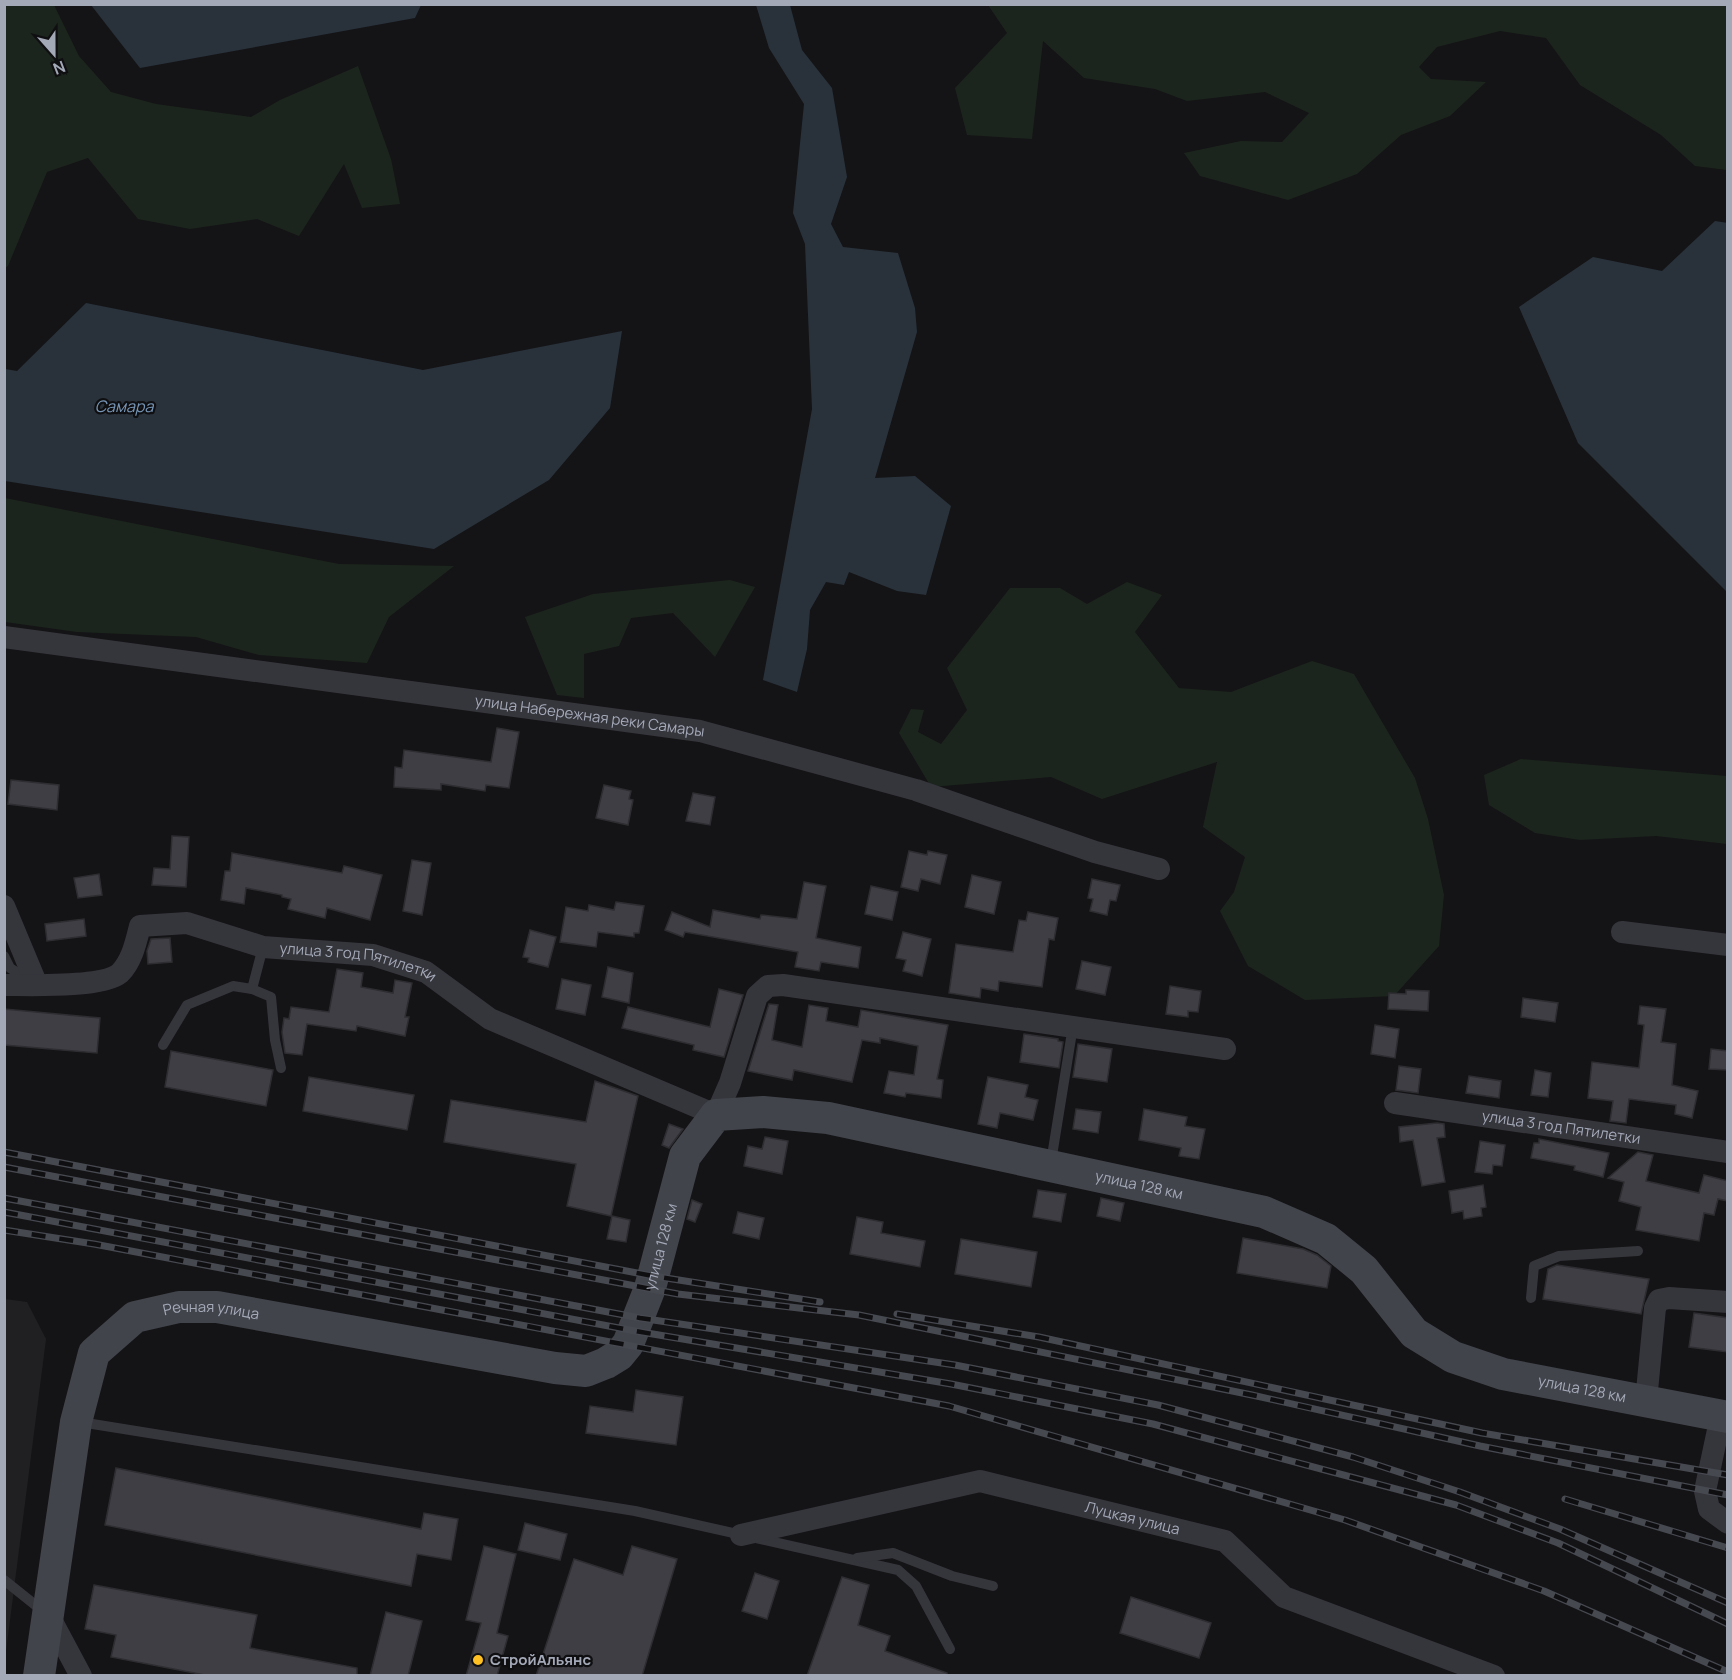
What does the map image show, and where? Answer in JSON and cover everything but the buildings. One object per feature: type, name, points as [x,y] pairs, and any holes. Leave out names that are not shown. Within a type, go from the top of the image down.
[{"type":"street","name":"улица Набережная реки Самары","points":[[4,637],[700,730],[916,790],[1095,852],[1159,869]]},
{"type":"street","points":[[4,906],[37,985]]},
{"type":"street","name":"улица 3 год Пятилетки","points":[[4,985],[84,984],[118,975],[128,963],[140,926],[187,923],[263,947],[373,955],[426,972],[490,1019],[716,1115]]},
{"type":"street","points":[[1622,932],[1728,945]]},
{"type":"street","points":[[716,1115],[730,1083],[757,996],[768,986],[783,985],[1225,1049]]},
{"type":"street","name":"улица 3 год Пятилетки","points":[[1395,1103],[1728,1152]]},
{"type":"street","name":"улица 128 км","points":[[640,1318],[651,1288],[685,1156],[716,1115],[763,1112],[828,1118],[1051,1164],[1264,1212],[1326,1239],[1364,1270],[1414,1333],[1453,1357],[1503,1374],[1724,1416]]},
{"type":"street","points":[[1646,1401],[1655,1308],[1659,1300],[1669,1298],[1728,1302]]},
{"type":"street","name":"Речная улица","points":[[39,1676],[76,1422],[94,1353],[135,1317],[179,1307],[218,1307],[555,1368],[586,1371],[619,1355],[628,1344],[640,1318]]},
{"type":"street","points":[[1724,1416],[1705,1491],[1708,1509],[1728,1523]]},
{"type":"street","name":"Луцкая улица","points":[[741,1535],[980,1481],[1225,1540],[1284,1597],[1494,1676]]},
{"type":"street","points":[[49,1616],[81,1676]]},
{"type":"lane","points":[[252,989],[263,947]]},
{"type":"lane","points":[[4,956],[10,968],[37,985]]},
{"type":"lane","points":[[162,1046],[187,1005],[233,986],[252,989],[272,997],[275,1040],[281,1068]]},
{"type":"lane","points":[[1051,1164],[1073,1026]]},
{"type":"lane","points":[[1531,1298],[1534,1266],[1559,1256],[1638,1251]]},
{"type":"lane","points":[[76,1422],[635,1511],[898,1570],[916,1586],[950,1649]]},
{"type":"lane","points":[[848,1559],[893,1553],[952,1576],[993,1586]]},
{"type":"lane","points":[[4,1580],[49,1616]]},
{"type":"shaded area","points":[[5,4],[54,5],[79,56],[111,92],[156,104],[251,117],[280,100],[358,66],[391,159],[400,204],[362,208],[344,164],[299,236],[257,219],[190,229],[138,219],[88,158],[47,172],[8,266],[5,268]]},
{"type":"shaded area","points":[[988,5],[1727,5],[1727,170],[1695,166],[1661,135],[1580,85],[1546,38],[1500,31],[1437,47],[1419,67],[1431,79],[1486,82],[1450,116],[1401,135],[1357,174],[1288,200],[1200,176],[1184,153],[1241,141],[1282,142],[1309,113],[1265,92],[1187,101],[1155,89],[1084,78],[1043,41],[1032,139],[967,135],[955,88],[1007,33]]},
{"type":"shaded area","points":[[5,498],[339,564],[454,566],[389,617],[367,663],[259,655],[196,637],[77,632],[5,622]]},
{"type":"shaded area","points":[[730,580],[755,587],[715,657],[673,613],[631,618],[619,646],[584,654],[584,698],[557,695],[525,617],[593,594]]},
{"type":"shaded area","points":[[1127,582],[1162,595],[1135,632],[1179,688],[1231,692],[1312,661],[1354,674],[1415,778],[1428,819],[1444,895],[1439,946],[1394,996],[1305,1000],[1248,966],[1220,911],[1234,892],[1245,857],[1203,827],[1217,762],[1102,799],[1051,777],[931,787],[899,733],[911,709],[924,710],[918,732],[941,744],[967,710],[947,668],[1010,588],[1060,588],[1087,604]]},
{"type":"shaded area","points":[[1521,759],[1727,776],[1727,844],[1656,836],[1580,840],[1535,833],[1489,805],[1484,775]]},
{"type":"shaded area","points":[[5,1299],[27,1302],[46,1339],[5,1659]]},
{"type":"water","points":[[91,5],[421,5],[415,18],[140,68]]},
{"type":"water","points":[[756,5],[790,5],[802,50],[832,88],[847,177],[831,224],[843,247],[898,253],[915,308],[917,332],[875,478],[915,476],[951,506],[926,595],[897,591],[849,572],[844,585],[826,582],[810,610],[807,649],[797,692],[763,680],[812,409],[805,244],[793,213],[804,104],[769,48]]},
{"type":"water","points":[[1715,221],[1728,223],[1727,592],[1578,443],[1519,307],[1593,257],[1662,271]]},
{"type":"water","name":"Самара","points":[[86,303],[423,370],[622,331],[610,408],[549,480],[434,549],[5,481],[5,369],[17,371]]},
{"type":"railway","points":[[4,1152],[653,1276],[820,1302]]},
{"type":"railway","points":[[4,1167],[678,1294],[859,1315],[1252,1395],[1480,1446],[1728,1495]]},
{"type":"railway","points":[[4,1198],[640,1318],[955,1365],[1158,1405],[1353,1457],[1460,1492],[1560,1529],[1728,1603]]},
{"type":"railway","points":[[4,1212],[635,1331],[951,1384],[1153,1424],[1456,1505],[1558,1543],[1728,1624]]},
{"type":"railway","points":[[4,1230],[94,1244],[949,1406],[1345,1520],[1544,1591],[1728,1672]]},
{"type":"railway","points":[[897,1314],[1039,1337],[1482,1433],[1728,1475]]},
{"type":"railway","points":[[1565,1499],[1728,1548]]},
{"type":"place","name":"СтройАльянс","points":[[478,1660]]}]
